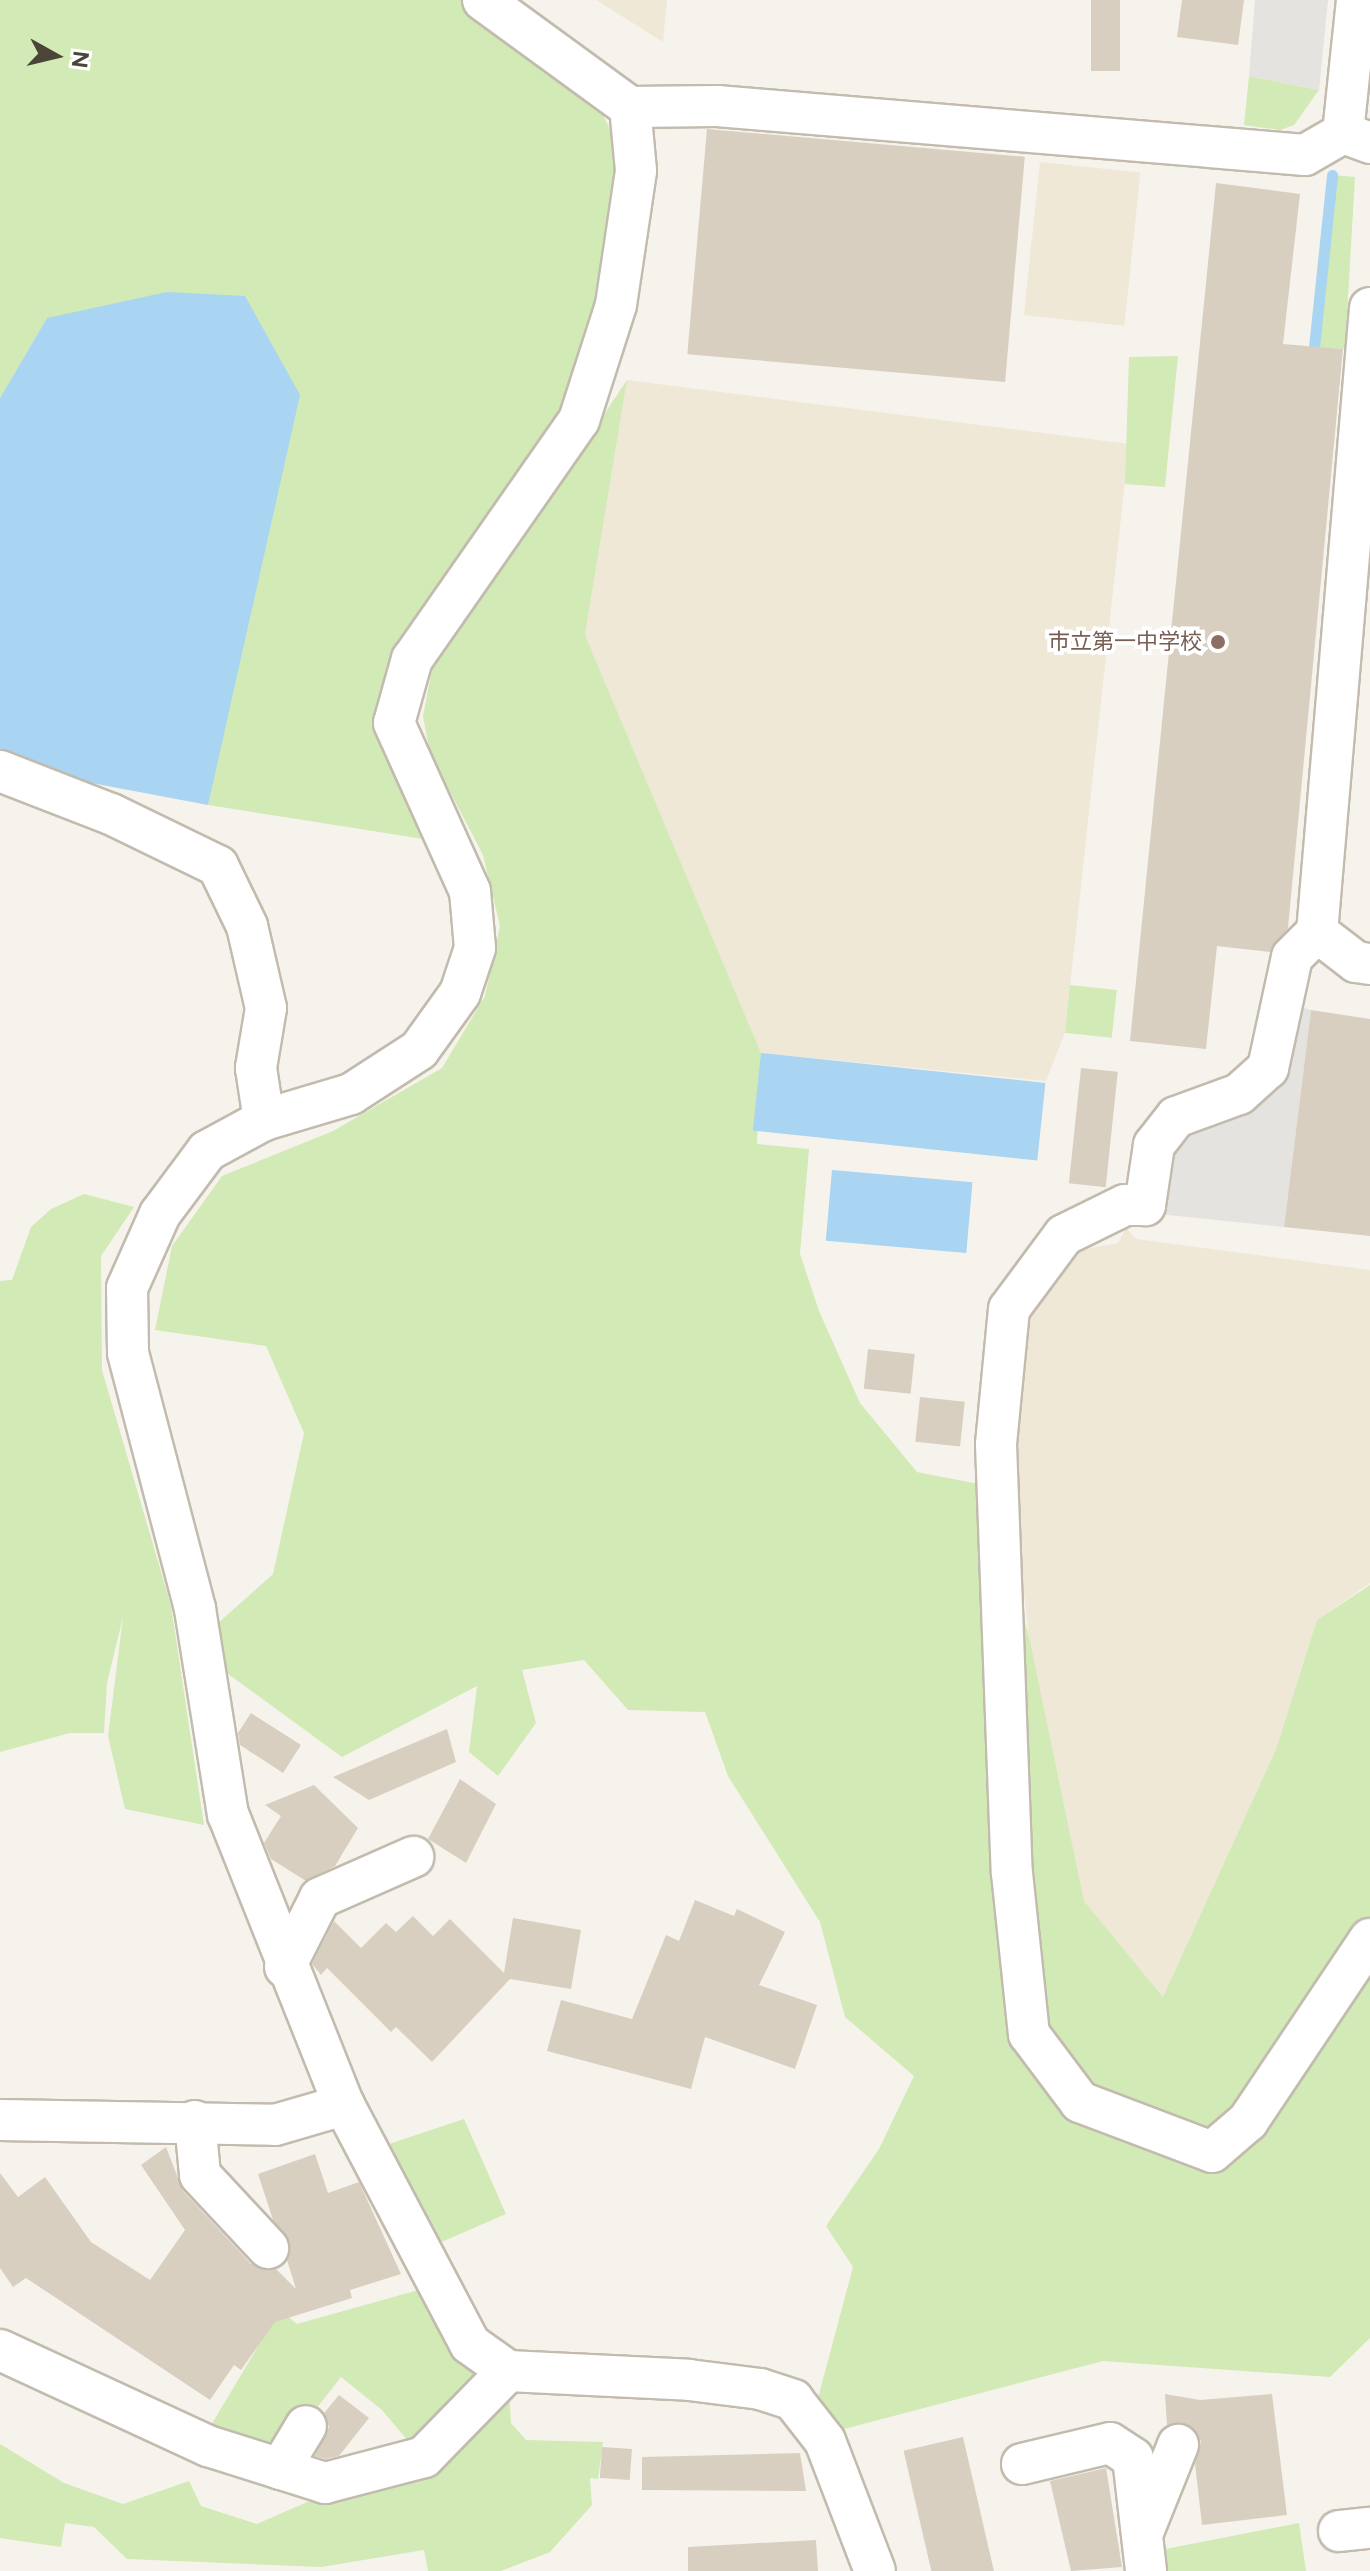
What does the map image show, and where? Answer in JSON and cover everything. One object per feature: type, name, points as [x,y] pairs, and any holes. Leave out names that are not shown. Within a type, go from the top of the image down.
[{"type":"street","points":[[483,0],[630,107],[717,106],[1305,155],[1357,138],[1357,0]]},
{"type":"street","points":[[630,107],[636,171],[616,305],[579,420],[412,659],[394,723],[470,891],[475,948],[460,993],[419,1050],[363,1087],[264,1120],[207,1151],[160,1214],[127,1288],[128,1353],[195,1609],[228,1814],[285,1967],[344,2105],[470,2344],[508,2371],[689,2380],[760,2389],[793,2400],[825,2441],[875,2571]]},
{"type":"street","points":[[1370,308],[1354,720],[1317,932],[1292,957],[1268,1068],[1239,1094],[1176,1117],[1154,1145],[1145,1205],[1125,1205],[1064,1235],[1009,1309],[997,1473],[1012,1873],[1029,2034],[1080,2102],[1212,2152],[1248,2121],[1370,1939]]},
{"type":"street","points":[[0,771],[111,814],[218,866],[247,926],[266,1008],[256,1068],[264,1120]]},
{"type":"street","points":[[1317,932],[1356,962],[1370,964]]},
{"type":"street","points":[[285,1967],[320,1898],[413,1857]]},
{"type":"street","points":[[0,2120],[195,2121],[275,2125],[344,2105]]},
{"type":"street","points":[[195,2121],[200,2175],[268,2248]]},
{"type":"street","points":[[0,2350],[126,2391],[208,2446],[325,2483],[424,2457],[508,2371]]},
{"type":"street","points":[[280,2469],[306,2426]]},
{"type":"street","points":[[1022,2464],[1110,2443],[1133,2458],[1144,2553]]},
{"type":"street","points":[[1144,2553],[1178,2445]]},
{"type":"shaded area","points":[[596,0],[667,0],[663,42]]},
{"type":"shaded area","points":[[1255,0],[1328,0],[1319,90],[1249,76]]},
{"type":"shaded area","points":[[1040,162],[1140,173],[1124,326],[1024,315]]},
{"type":"shaded area","points":[[627,380],[1129,444],[1065,1033],[1046,1081],[761,1053],[585,635]]},
{"type":"shaded area","points":[[1297,1006],[1311,1010],[1284,1227],[1158,1214],[1165,1149],[1185,1127],[1233,1120],[1276,1092]]},
{"type":"shaded area","points":[[1126,1228],[1136,1239],[1370,1270],[1370,1583],[1317,1620],[1276,1749],[1163,1997],[1084,1901],[1029,1636],[1008,1456],[1022,1328],[1068,1252],[1118,1243]]},
{"type":"green space","points":[[0,0],[467,0],[583,73],[612,134],[621,178],[602,300],[571,408],[392,658],[436,841],[208,805],[247,611],[47,318],[0,398]]},
{"type":"green space","points":[[1249,76],[1319,90],[1294,125],[1280,130],[1244,125]]},
{"type":"green space","points":[[1332,175],[1355,177],[1345,349],[1314,347]]},
{"type":"green space","points":[[1178,356],[1165,487],[1125,484],[1129,357]]},
{"type":"green space","points":[[627,380],[585,635],[761,1053],[757,1144],[809,1149],[800,1254],[819,1311],[860,1403],[917,1472],[984,1485],[1029,1636],[1084,1901],[1163,1997],[1276,1749],[1317,1620],[1370,1585],[1370,2338],[1330,2377],[1103,2361],[844,2429],[818,2398],[853,2267],[826,2226],[879,2149],[914,2076],[845,2017],[820,1922],[728,1776],[705,1712],[628,1710],[584,1660],[522,1670],[536,1723],[498,1776],[469,1752],[477,1686],[342,1757],[224,1671],[217,1624],[273,1574],[304,1433],[266,1346],[155,1330],[172,1246],[222,1176],[333,1131],[442,1068],[485,996],[500,926],[483,855],[430,753],[423,716],[432,670]]},
{"type":"green space","points":[[1070,985],[1117,990],[1112,1038],[1065,1033]]},
{"type":"green space","points":[[84,1194],[134,1207],[101,1256],[102,1370],[171,1606],[204,1825],[125,1809],[108,1736],[123,1617],[107,1683],[104,1733],[70,1733],[0,1752],[0,1281],[12,1280],[31,1227],[51,1209]]},
{"type":"green space","points":[[464,2119],[506,2214],[437,2244],[386,2145]]},
{"type":"green space","points":[[422,2289],[456,2355],[476,2368],[482,2390],[414,2448],[382,2410],[341,2377],[277,2459],[207,2432],[263,2338],[263,2296],[297,2324]]},
{"type":"green space","points":[[509,2391],[511,2423],[526,2440],[603,2442],[598,2479],[590,2478],[592,2505],[550,2552],[501,2571],[428,2571],[424,2550],[321,2567],[127,2559],[94,2527],[65,2523],[61,2547],[0,2538],[0,2444],[64,2483],[123,2504],[189,2481],[201,2506],[257,2524],[330,2492]]},
{"type":"green space","points":[[1299,2523],[1306,2571],[1162,2571],[1160,2550]]},
{"type":"water","points":[[167,292],[245,296],[300,395],[208,805],[49,775],[0,751],[0,398],[47,318]]},
{"type":"water","points":[[761,1053],[1045,1083],[1037,1160],[753,1131]]},
{"type":"water","points":[[832,1170],[972,1182],[966,1253],[826,1241]]},
{"type":"building","points":[[1091,0],[1120,0],[1120,71],[1091,71]]},
{"type":"building","points":[[1182,0],[1244,0],[1238,45],[1177,37]]},
{"type":"building","points":[[707,129],[1025,157],[1005,382],[687,354]]},
{"type":"building","points":[[1216,183],[1300,194],[1283,344],[1343,349],[1288,928],[1270,952],[1217,946],[1206,1049],[1130,1041]]},
{"type":"building","points":[[1311,1010],[1370,1019],[1370,1236],[1284,1227]]},
{"type":"building","points":[[1081,1068],[1118,1072],[1106,1187],[1069,1183]]},
{"type":"building","points":[[868,1349],[915,1354],[911,1394],[864,1389]]},
{"type":"building","points":[[920,1397],[965,1402],[960,1446],[915,1442]]},
{"type":"building","points":[[251,1713],[301,1745],[283,1773],[240,1745],[238,1733]]},
{"type":"building","points":[[447,1729],[456,1762],[369,1800],[333,1777]]},
{"type":"building","points":[[460,1779],[496,1804],[466,1863],[428,1839]]},
{"type":"building","points":[[314,1785],[358,1828],[335,1866],[306,1881],[271,1859],[264,1843],[281,1816],[265,1805]]},
{"type":"building","points":[[695,1900],[734,1916],[737,1909],[785,1932],[759,1985],[817,2005],[795,2069],[705,2037],[691,2089],[547,2051],[561,2000],[632,2019],[666,1935],[679,1941]]},
{"type":"building","points":[[413,1916],[433,1936],[450,1919],[504,1973],[513,1918],[581,1930],[571,1989],[510,1979],[432,2062],[396,2027],[391,2032],[327,1968],[321,1975],[312,1964],[334,1921],[361,1948],[386,1923],[396,1932]]},
{"type":"building","points":[[166,2147],[183,2191],[251,2264],[276,2269],[296,2289],[287,2260],[290,2242],[273,2220],[258,2174],[315,2154],[328,2193],[359,2182],[401,2274],[350,2290],[352,2298],[275,2322],[241,2370],[234,2365],[210,2400],[26,2278],[13,2287],[0,2268],[0,2173],[18,2197],[45,2177],[91,2242],[150,2280],[185,2230],[141,2165]]},
{"type":"building","points":[[1165,2394],[1200,2400],[1272,2394],[1287,2515],[1202,2525],[1195,2464],[1201,2441],[1187,2424],[1167,2425]]},
{"type":"building","points":[[339,2395],[369,2418],[339,2456],[326,2459],[315,2456],[329,2427],[324,2413]]},
{"type":"building","points":[[963,2437],[994,2571],[931,2571],[904,2451]]},
{"type":"building","points":[[602,2447],[632,2449],[630,2480],[600,2478]]},
{"type":"building","points":[[800,2453],[806,2491],[642,2490],[642,2457]]},
{"type":"building","points":[[1106,2468],[1122,2567],[1071,2571],[1050,2481]]},
{"type":"building","points":[[816,2540],[818,2571],[688,2571],[688,2547]]},
{"type":"waterway","points":[[1314,347],[1332,175]]},
{"type":"place","name":"市立第一中学校","points":[[1218,642]]}]
